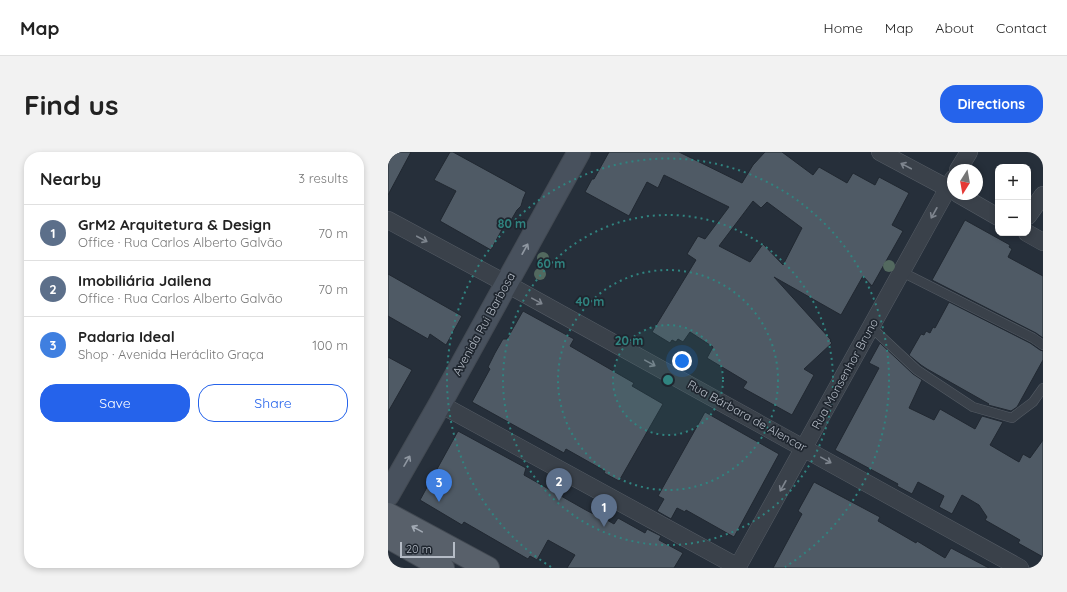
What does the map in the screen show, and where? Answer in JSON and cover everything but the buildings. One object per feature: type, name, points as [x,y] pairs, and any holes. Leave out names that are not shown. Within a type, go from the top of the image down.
[{"type":"main road","name":"Avenida Rui Barbosa","points":[[388,495],[579,152]]},
{"type":"main road","points":[[388,514],[488,568]]},
{"type":"main road","points":[[388,537],[443,568]]},
{"type":"street","points":[[880,152],[947,185]]},
{"type":"street","points":[[962,164],[969,152]]},
{"type":"street","points":[[1031,212],[1043,195]]},
{"type":"street","name":"Rua Monsenhor Bruno","points":[[738,567],[902,272],[947,198]]},
{"type":"street","points":[[972,200],[995,215]]},
{"type":"street","name":"Rua Bárbara de Alencar","points":[[388,220],[1020,568]]},
{"type":"street","points":[[1031,235],[1043,242]]},
{"type":"street","points":[[440,404],[738,567]]},
{"type":"lane","points":[[902,272],[1033,338],[1043,345]]},
{"type":"lane","points":[[871,327],[917,370],[973,407],[1012,418],[1033,402],[1043,388]]},
{"type":"place","name":"Imobiliária Jailena","points":[[559,501]]},
{"type":"place","name":"Padaria Ideal","points":[[439,502]]},
{"type":"place","name":"GrM2 Arquitetura & Design","points":[[604,527]]}]
